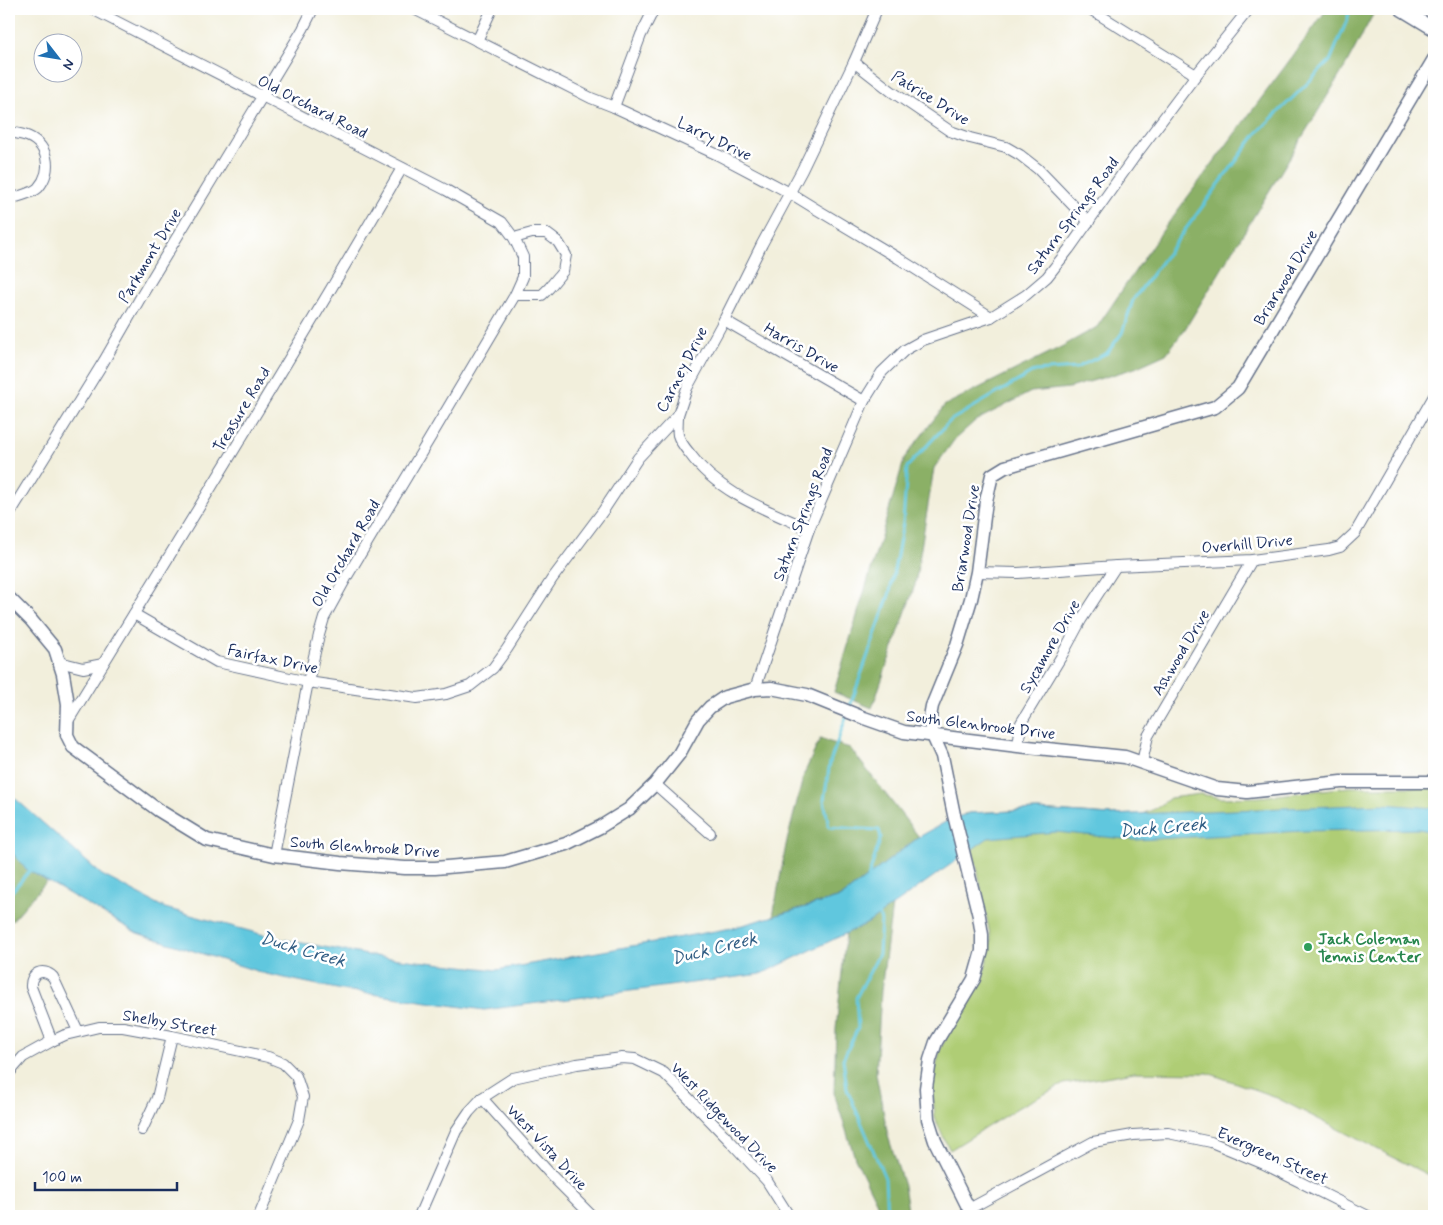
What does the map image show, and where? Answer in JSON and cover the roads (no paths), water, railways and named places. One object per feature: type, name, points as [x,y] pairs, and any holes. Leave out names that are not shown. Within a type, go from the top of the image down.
[{"type":"street","name":"Old Orchard Road","points":[[92,9],[446,190],[502,222],[514,238],[523,257],[523,276],[515,295],[324,618],[308,682],[274,855]]},
{"type":"street","name":"Parkmont Drive","points":[[9,515],[104,361],[261,96],[303,29],[313,9]]},
{"type":"street","name":"Larry Drive","points":[[414,9],[590,98],[614,107],[718,155],[790,192],[991,317]]},
{"type":"street","points":[[477,41],[492,9]]},
{"type":"street","points":[[614,107],[641,35],[654,9]]},
{"type":"street","name":"Carney Drive","points":[[417,698],[446,694],[470,686],[493,668],[552,579],[603,510],[638,458],[678,415],[686,388],[724,320],[802,170],[854,62],[877,9]]},
{"type":"street","points":[[1090,9],[1196,75]]},
{"type":"street","name":"Saturn Springs Road","points":[[755,689],[809,529],[864,401],[882,372],[905,350],[923,340],[991,317],[1026,295],[1047,277],[1196,75],[1249,9]]},
{"type":"street","points":[[1402,9],[1419,13],[1434,29]]},
{"type":"street","name":"Briarwood Drive","points":[[970,1213],[934,1141],[928,1118],[926,1088],[930,1060],[936,1042],[974,979],[982,951],[982,935],[942,756],[933,736],[930,718],[932,706],[957,645],[971,600],[977,572],[986,501],[992,475],[1005,467],[1215,407],[1238,388],[1434,59]]},
{"type":"street","name":"Patrice Drive","points":[[854,62],[891,91],[950,131],[1006,147],[1020,155],[1038,169],[1089,222]]},
{"type":"street","points":[[9,132],[32,137],[42,147],[47,158],[46,174],[37,190],[9,199]]},
{"type":"street","name":"Treasure Road","points":[[68,721],[351,256],[402,168]]},
{"type":"street","points":[[514,238],[532,233],[546,233],[558,242],[566,255],[563,271],[542,295],[515,295]]},
{"type":"street","name":"Harris Drive","points":[[724,320],[864,401]]},
{"type":"street","name":"Overhill Drive","points":[[977,572],[1018,573],[1116,566],[1252,560],[1340,547],[1355,533],[1434,396]]},
{"type":"street","points":[[678,415],[678,435],[699,466],[725,487],[756,505],[809,529]]},
{"type":"street","name":"Ashwood Drive","points":[[1142,762],[1148,736],[1252,560]]},
{"type":"street","name":"Sycamore Drive","points":[[1018,746],[1021,723],[1081,620],[1116,566]]},
{"type":"street","name":"South Glenbrook Drive","points":[[9,598],[31,620],[55,649],[63,674],[68,704],[68,735],[73,747],[158,810],[207,840],[274,855],[340,863],[405,868],[435,868],[505,862],[566,844],[600,827],[629,809],[655,784],[679,754],[698,720],[710,707],[724,697],[755,689],[771,688],[807,695],[904,732],[1125,757],[1217,789],[1247,792],[1341,782],[1434,782]]},
{"type":"street","name":"Fairfax Drive","points":[[134,614],[217,662],[308,682],[417,698]]},
{"type":"street","points":[[59,662],[83,668],[103,664]]},
{"type":"street","points":[[655,784],[710,833]]},
{"type":"street","points":[[52,1041],[31,987],[33,976],[39,972],[47,972],[53,977],[78,1031]]},
{"type":"street","name":"Shelby Street","points":[[9,1073],[23,1057],[52,1041],[78,1031],[99,1027],[123,1027],[172,1036],[268,1057],[282,1063],[296,1076],[303,1097],[300,1120],[259,1216]]},
{"type":"street","points":[[142,1130],[157,1098],[172,1036]]},
{"type":"street","name":"West Ridgewood Drive","points":[[419,1216],[456,1130],[482,1098],[513,1078],[577,1064],[622,1058],[634,1058],[664,1073],[767,1180],[789,1216]]},
{"type":"street","name":"West Vista Drive","points":[[482,1098],[547,1170],[592,1216]]},
{"type":"street","name":"Evergreen Street","points":[[970,1213],[1093,1142],[1133,1135],[1168,1133],[1211,1142],[1264,1164],[1368,1216]]},
{"type":"water","name":"Duck Creek","points":[[9,793],[102,875],[165,908],[275,938],[373,956],[497,970],[732,928],[841,897],[919,837],[949,820],[969,813],[1038,810],[1110,815],[1383,804],[1434,808],[1434,832],[1419,829],[1303,831],[1135,840],[1056,832],[988,838],[868,923],[761,974],[484,1010],[337,989],[266,974],[137,933],[26,869],[9,849]]},
{"type":"waterway","points":[[849,709],[890,592],[903,523],[907,467],[951,420],[1035,371],[1076,368],[1107,353],[1122,333],[1133,300],[1257,133],[1330,61],[1348,18],[1349,9]]},
{"type":"waterway","points":[[847,715],[830,762],[824,800],[829,827],[879,830],[881,837],[868,878]]},
{"type":"waterway","points":[[9,895],[31,869]]},
{"type":"waterway","points":[[878,912],[881,921],[879,954],[856,998],[858,1028],[843,1059],[847,1089],[885,1178],[887,1216]]},
{"type":"place","name":"Jack Coleman Tennis Center","points":[[1308,947]]}]
